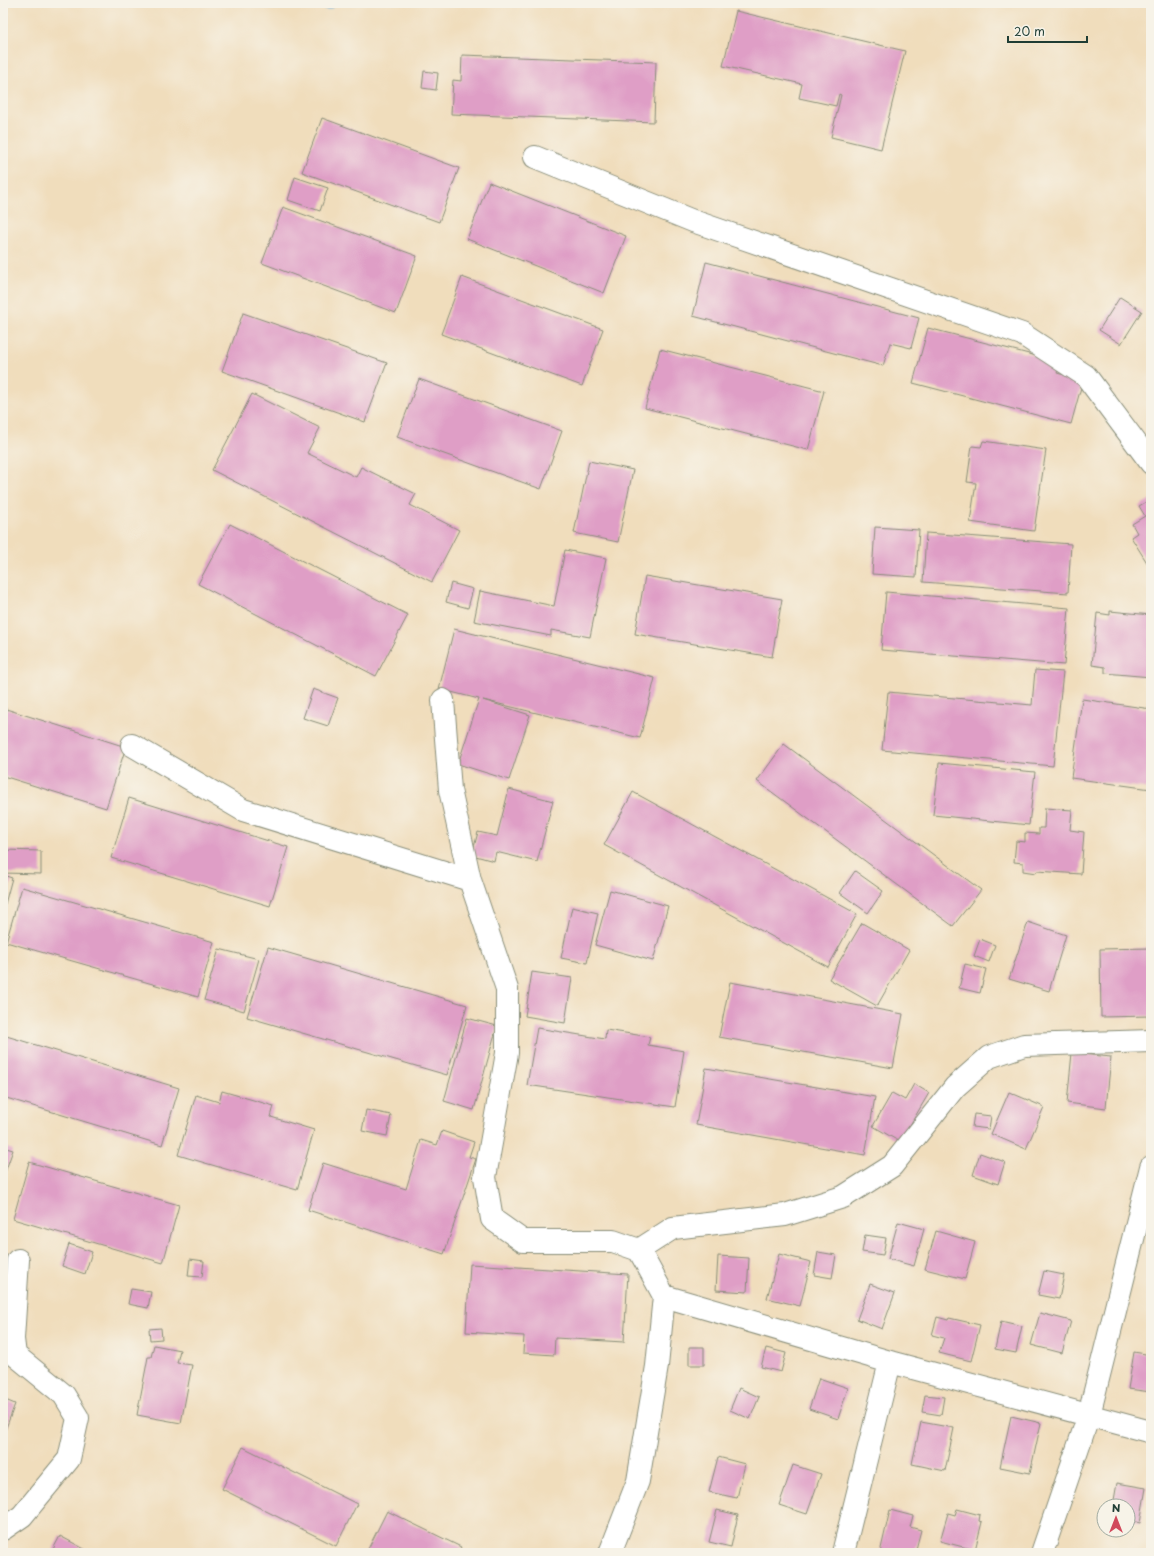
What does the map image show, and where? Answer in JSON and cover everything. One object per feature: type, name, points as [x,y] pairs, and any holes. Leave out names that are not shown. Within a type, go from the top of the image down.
[{"type":"street","points":[[535,157],[693,221],[1022,334],[1086,376],[1151,463]]},
{"type":"street","points":[[444,700],[450,790],[470,880],[507,989],[507,1053],[485,1178],[492,1219],[523,1241],[614,1241],[639,1250],[664,1296],[657,1366],[638,1481],[610,1553]]},
{"type":"street","points":[[132,745],[243,810],[470,880]]},
{"type":"street","points":[[639,1250],[673,1228],[785,1215],[843,1197],[892,1166],[956,1087],[989,1057],[1024,1045],[1151,1041]]},
{"type":"street","points":[[1042,1553],[1089,1415],[1151,1167]]},
{"type":"street","points":[[3,1529],[22,1516],[69,1459],[78,1418],[64,1395],[15,1355],[13,1338],[18,1260]]},
{"type":"street","points":[[664,1296],[890,1362],[1151,1432]]},
{"type":"street","points":[[843,1553],[890,1362]]},
{"type":"building","points":[[736,11],[905,51],[881,149],[831,137],[841,95],[839,94],[836,106],[799,98],[802,84],[723,66]]},
{"type":"building","points":[[462,55],[656,62],[654,122],[451,114],[453,80],[461,81]]},
{"type":"building","points":[[424,71],[438,73],[436,90],[422,88]]},
{"type":"building","points":[[322,118],[459,168],[439,222],[302,172]]},
{"type":"building","points":[[295,177],[328,188],[320,211],[288,200]]},
{"type":"building","points":[[489,182],[626,236],[604,293],[467,239]]},
{"type":"building","points":[[283,207],[417,256],[396,313],[262,263]]},
{"type":"building","points":[[706,262],[919,318],[911,348],[890,343],[883,366],[693,316]]},
{"type":"building","points":[[462,277],[603,329],[582,386],[441,334]]},
{"type":"building","points":[[1120,297],[1142,311],[1121,344],[1099,330]]},
{"type":"building","points":[[243,313],[387,363],[365,422],[222,371]]},
{"type":"building","points":[[928,328],[1060,362],[1057,373],[1083,380],[1071,424],[913,383]]},
{"type":"building","points":[[660,349],[824,391],[808,450],[645,408]]},
{"type":"building","points":[[419,379],[562,431],[541,489],[397,437]]},
{"type":"building","points":[[252,394],[320,428],[307,453],[356,477],[361,467],[416,494],[410,505],[459,530],[432,582],[212,470]]},
{"type":"building","points":[[983,441],[1046,450],[1034,531],[970,522],[976,483],[967,482],[972,446],[981,447]]},
{"type":"building","points":[[589,461],[633,470],[618,542],[574,533]]},
{"type":"building","points":[[1151,499],[1151,569],[1131,537],[1137,533],[1132,524],[1145,516],[1139,506]]},
{"type":"building","points":[[230,524],[408,615],[376,676],[198,584]]},
{"type":"building","points":[[875,527],[919,530],[916,577],[872,574]]},
{"type":"building","points":[[926,533],[1071,544],[1068,593],[923,582]]},
{"type":"building","points":[[565,550],[606,558],[590,637],[551,630],[551,636],[474,621],[480,591],[554,606]]},
{"type":"building","points":[[645,576],[782,599],[772,657],[635,634]]},
{"type":"building","points":[[451,583],[473,589],[468,608],[446,602]]},
{"type":"building","points":[[886,592],[1069,608],[1064,665],[881,650]]},
{"type":"building","points":[[1110,611],[1151,615],[1151,677],[1105,673],[1105,667],[1092,665],[1097,613],[1110,615]]},
{"type":"building","points":[[454,629],[655,678],[640,738],[483,700],[530,715],[509,780],[458,764],[479,699],[439,689]]},
{"type":"building","points":[[1035,670],[1063,672],[1053,766],[882,750],[888,692],[1032,705]]},
{"type":"building","points":[[313,689],[338,698],[328,726],[303,718]]},
{"type":"building","points":[[1082,699],[1151,709],[1151,789],[1071,778]]},
{"type":"building","points":[[3,708],[126,747],[106,808],[3,776]]},
{"type":"building","points":[[784,744],[981,890],[953,926],[757,781]]},
{"type":"building","points":[[939,763],[1035,772],[1029,825],[933,815]]},
{"type":"building","points":[[509,789],[553,801],[537,862],[496,852],[494,861],[472,855],[478,832],[497,836]]},
{"type":"building","points":[[633,792],[857,914],[828,967],[604,845]]},
{"type":"building","points":[[129,798],[288,847],[270,906],[111,858]]},
{"type":"building","points":[[1045,808],[1072,810],[1070,830],[1084,832],[1081,874],[1037,871],[1036,873],[1023,871],[1023,863],[1014,862],[1016,841],[1025,842],[1025,833],[1039,834],[1039,828],[1044,828]]},
{"type":"building","points":[[3,850],[41,851],[41,874],[3,873]]},
{"type":"building","points":[[855,871],[883,891],[868,913],[840,893]]},
{"type":"building","points":[[3,875],[12,878],[5,904],[3,904]]},
{"type":"building","points":[[22,887],[214,942],[198,997],[6,942]]},
{"type":"building","points":[[610,890],[668,906],[653,961],[595,945]]},
{"type":"building","points":[[572,907],[598,913],[587,963],[561,958]]},
{"type":"building","points":[[1028,922],[1066,935],[1049,991],[1009,979]]},
{"type":"building","points":[[862,923],[909,950],[877,1006],[829,979]]},
{"type":"building","points":[[980,939],[995,945],[989,962],[974,956]]},
{"type":"building","points":[[268,947],[467,1005],[447,1075],[247,1017]]},
{"type":"building","points":[[1151,948],[1151,1016],[1101,1017],[1100,949]]},
{"type":"building","points":[[219,949],[259,959],[244,1011],[204,1000]]},
{"type":"building","points":[[965,964],[986,969],[980,993],[959,988]]},
{"type":"building","points":[[532,972],[572,978],[565,1023],[525,1016]]},
{"type":"building","points":[[730,982],[903,1014],[893,1068],[719,1037]]},
{"type":"building","points":[[467,1018],[497,1026],[474,1110],[444,1101]]},
{"type":"building","points":[[537,1028],[605,1039],[606,1030],[650,1037],[648,1045],[684,1051],[675,1107],[527,1085]]},
{"type":"building","points":[[3,1035],[179,1088],[162,1145],[3,1097]]},
{"type":"building","points":[[1072,1053],[1111,1057],[1106,1108],[1067,1103]]},
{"type":"building","points":[[706,1068],[875,1097],[865,1155],[696,1125]]},
{"type":"building","points":[[914,1084],[929,1093],[900,1142],[873,1126],[892,1093],[905,1100]]},
{"type":"building","points":[[222,1091],[274,1106],[271,1117],[314,1130],[297,1190],[178,1155],[196,1095],[219,1102]]},
{"type":"building","points":[[1009,1092],[1044,1107],[1026,1149],[991,1134]]},
{"type":"building","points":[[366,1110],[391,1115],[387,1136],[362,1131]]},
{"type":"building","points":[[974,1114],[991,1116],[989,1129],[972,1127]]},
{"type":"building","points":[[442,1131],[474,1142],[469,1157],[476,1159],[444,1254],[308,1210],[323,1163],[406,1189],[421,1140],[437,1145]]},
{"type":"building","points":[[3,1147],[13,1150],[3,1178]]},
{"type":"building","points":[[980,1153],[1005,1162],[998,1184],[973,1175]]},
{"type":"building","points":[[29,1162],[179,1205],[163,1263],[13,1219]]},
{"type":"building","points":[[898,1222],[924,1229],[914,1266],[888,1259]]},
{"type":"building","points":[[936,1231],[975,1242],[965,1279],[925,1269]]},
{"type":"building","points":[[865,1235],[886,1238],[883,1255],[862,1252]]},
{"type":"building","points":[[69,1244],[92,1252],[85,1274],[62,1266]]},
{"type":"building","points":[[818,1252],[836,1255],[832,1278],[814,1275]]},
{"type":"building","points":[[779,1254],[811,1262],[800,1306],[767,1298]]},
{"type":"building","points":[[718,1256],[749,1258],[747,1292],[716,1290]]},
{"type":"building","points":[[190,1259],[204,1261],[202,1277],[188,1276]]},
{"type":"building","points":[[470,1264],[628,1274],[624,1342],[555,1338],[554,1355],[523,1353],[524,1336],[466,1332]]},
{"type":"building","points":[[3,1270],[12,1272],[3,1303]]},
{"type":"building","points":[[1044,1271],[1064,1275],[1059,1299],[1038,1295]]},
{"type":"building","points":[[870,1284],[895,1293],[882,1329],[857,1319]]},
{"type":"building","points":[[131,1289],[151,1292],[148,1308],[128,1304]]},
{"type":"building","points":[[1040,1313],[1071,1321],[1062,1353],[1031,1345]]},
{"type":"building","points":[[937,1317],[948,1320],[949,1318],[980,1325],[971,1361],[939,1353],[944,1338],[932,1335]]},
{"type":"building","points":[[1001,1321],[1022,1326],[1016,1353],[995,1349]]},
{"type":"building","points":[[161,1328],[162,1339],[150,1340],[149,1329]]},
{"type":"building","points":[[154,1345],[180,1350],[177,1363],[192,1365],[181,1423],[137,1415],[148,1357],[151,1357]]},
{"type":"building","points":[[689,1347],[704,1347],[704,1365],[689,1365]]},
{"type":"building","points":[[766,1348],[786,1353],[781,1372],[761,1367]]},
{"type":"building","points":[[1134,1352],[1151,1355],[1151,1392],[1128,1389]]},
{"type":"building","points":[[819,1378],[848,1388],[838,1419],[809,1409]]},
{"type":"building","points":[[739,1388],[759,1397],[750,1419],[730,1410]]},
{"type":"building","points":[[925,1395],[944,1397],[941,1415],[922,1412]]},
{"type":"building","points":[[3,1399],[15,1404],[3,1436]]},
{"type":"building","points":[[1011,1416],[1041,1423],[1030,1473],[1000,1467]]},
{"type":"building","points":[[921,1422],[954,1428],[945,1471],[912,1464]]},
{"type":"building","points":[[243,1447],[357,1504],[336,1546],[222,1489]]},
{"type":"building","points":[[718,1457],[745,1464],[737,1498],[709,1492]]},
{"type":"building","points":[[793,1465],[821,1474],[807,1514],[779,1505]]},
{"type":"building","points":[[1117,1483],[1146,1488],[1140,1523],[1136,1522],[1136,1498],[1114,1498]]},
{"type":"building","points":[[957,1509],[980,1515],[979,1521],[982,1522],[975,1550],[940,1541],[948,1513],[955,1515]]},
{"type":"building","points":[[717,1510],[738,1515],[731,1547],[709,1542]]},
{"type":"building","points":[[890,1510],[913,1516],[910,1527],[921,1530],[915,1553],[880,1553]]},
{"type":"building","points":[[387,1511],[461,1547],[458,1553],[366,1553]]},
{"type":"building","points":[[60,1536],[92,1553],[51,1553]]},
{"type":"waterway","points":[[317,3],[327,6],[333,3]]}]
